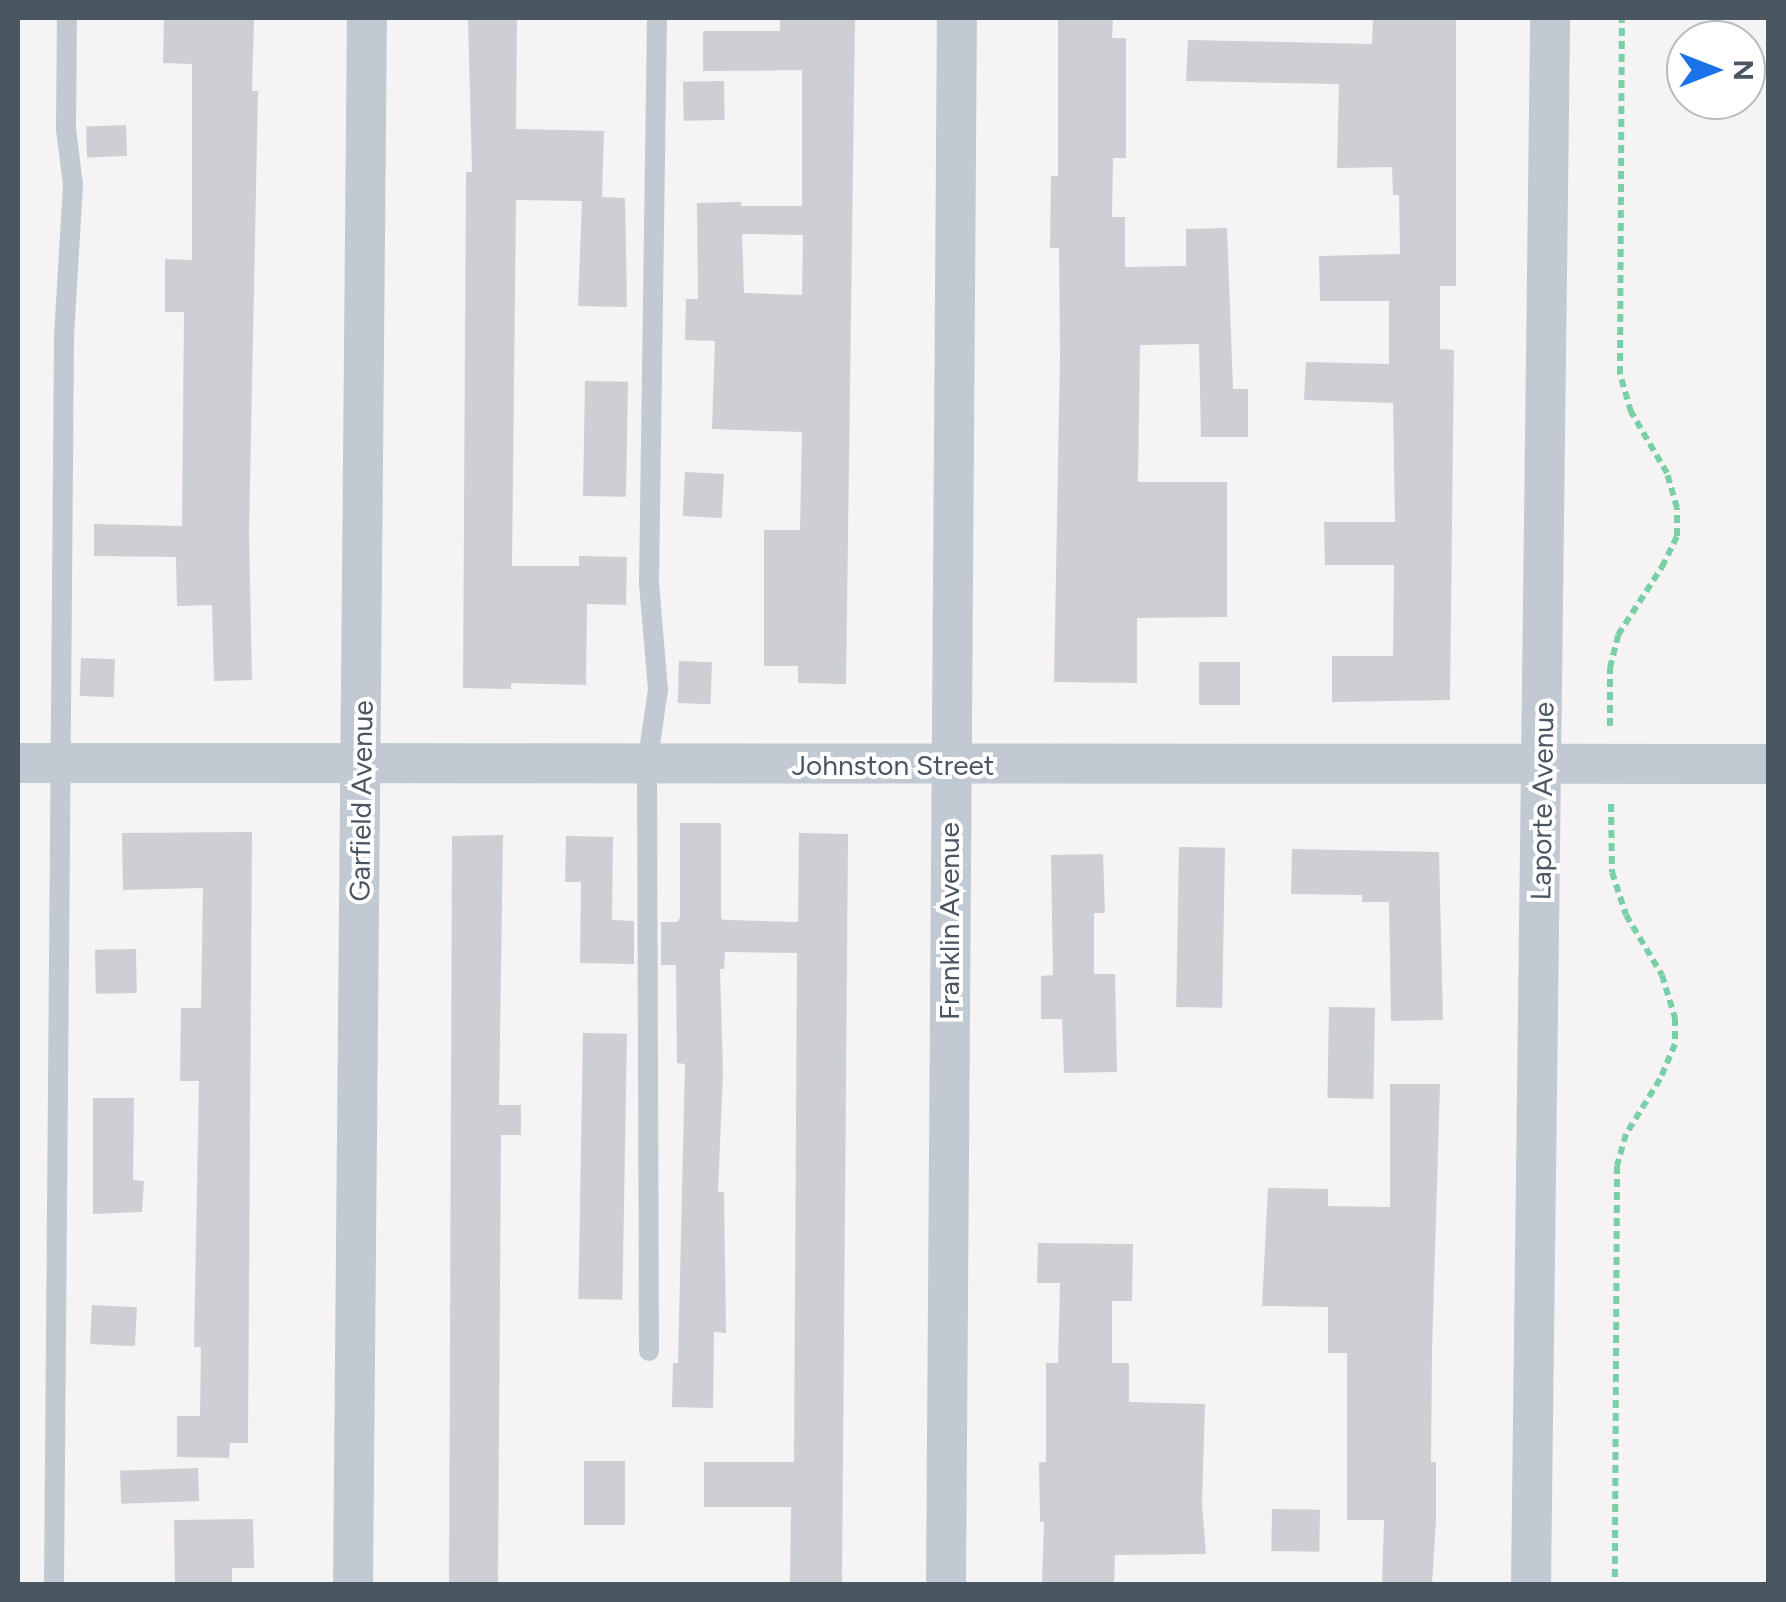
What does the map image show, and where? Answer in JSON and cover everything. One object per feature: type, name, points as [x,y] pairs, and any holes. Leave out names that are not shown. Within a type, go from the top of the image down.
[{"type":"street","name":"Garfield Avenue","points":[[354,1584],[367,18]]},
{"type":"street","name":"Franklin Avenue","points":[[946,1584],[957,18]]},
{"type":"street","name":"Laporte Avenue","points":[[1530,1584],[1550,18]]},
{"type":"street","name":"Johnston Street","points":[[18,763],[1543,767],[1768,764]]},
{"type":"lane","points":[[54,1584],[64,336],[73,185],[66,129],[66,18]]},
{"type":"lane","points":[[650,1351],[648,765],[658,690],[650,583],[657,18]]},
{"type":"building","points":[[164,18],[254,19],[252,91],[258,91],[249,533],[252,680],[214,681],[212,605],[177,606],[176,557],[94,556],[94,524],[182,526],[184,312],[165,312],[165,259],[192,260],[192,64],[163,63]]},
{"type":"building","points":[[468,18],[517,18],[516,129],[604,131],[602,197],[625,198],[627,307],[578,306],[582,201],[516,200],[512,566],[579,566],[579,556],[627,557],[626,605],[587,604],[586,685],[511,683],[511,689],[463,688],[466,172],[472,172]]},
{"type":"building","points":[[780,18],[855,18],[846,684],[798,683],[798,666],[764,666],[764,530],[800,530],[802,432],[712,429],[715,341],[685,340],[686,299],[698,299],[697,203],[741,202],[742,210],[742,206],[802,206],[802,70],[703,71],[703,31],[780,31]],"holes":[[[742,234],[803,235],[802,295],[744,293]]]},
{"type":"building","points":[[1058,18],[1113,18],[1112,38],[1126,38],[1126,158],[1113,158],[1112,217],[1125,217],[1125,267],[1186,266],[1186,229],[1227,228],[1233,389],[1248,389],[1248,437],[1201,437],[1199,344],[1140,345],[1138,482],[1227,482],[1227,617],[1137,618],[1137,683],[1054,682],[1060,355],[1059,248],[1050,248],[1051,176],[1058,176]]},
{"type":"building","points":[[1373,18],[1456,18],[1456,286],[1440,286],[1440,349],[1454,350],[1450,700],[1332,702],[1332,656],[1393,656],[1394,565],[1325,565],[1324,522],[1395,522],[1393,403],[1304,400],[1306,362],[1389,364],[1389,301],[1320,301],[1319,256],[1400,254],[1399,195],[1393,195],[1392,167],[1337,168],[1339,84],[1186,81],[1188,40],[1372,44]]},
{"type":"building","points":[[724,81],[725,120],[684,121],[683,82]]},
{"type":"building","points":[[126,125],[127,156],[87,157],[86,126]]},
{"type":"building","points":[[585,381],[628,382],[626,497],[583,496]]},
{"type":"building","points":[[685,472],[724,474],[722,518],[683,516]]},
{"type":"building","points":[[81,658],[115,659],[114,697],[80,696]]},
{"type":"building","points":[[679,661],[712,662],[711,704],[678,703]]},
{"type":"building","points":[[1199,662],[1240,662],[1240,705],[1199,705]]},
{"type":"building","points":[[680,823],[721,823],[721,919],[726,920],[798,922],[799,833],[848,834],[842,1584],[790,1584],[791,1507],[704,1507],[704,1462],[794,1462],[797,953],[725,952],[724,969],[720,969],[723,1072],[718,1192],[724,1192],[726,1333],[714,1332],[713,1408],[672,1407],[673,1363],[678,1363],[685,1064],[677,1063],[676,965],[661,965],[661,922],[677,922],[680,918]]},
{"type":"building","points":[[252,832],[248,1443],[230,1443],[229,1458],[177,1457],[177,1416],[200,1416],[201,1347],[194,1347],[199,1081],[180,1081],[181,1008],[201,1008],[203,888],[123,890],[122,833]]},
{"type":"building","points":[[503,835],[499,1105],[521,1105],[521,1135],[501,1135],[498,1584],[449,1584],[452,836]]},
{"type":"building","points":[[566,836],[613,837],[612,920],[634,921],[634,964],[580,963],[581,882],[565,882]]},
{"type":"building","points":[[1179,847],[1225,848],[1222,1008],[1176,1007]]},
{"type":"building","points":[[1292,849],[1439,852],[1443,1020],[1391,1021],[1389,902],[1362,902],[1362,895],[1291,894]]},
{"type":"building","points":[[1103,854],[1105,913],[1094,913],[1094,974],[1115,974],[1117,1072],[1064,1073],[1062,1019],[1041,1019],[1041,976],[1053,975],[1051,855]]},
{"type":"building","points":[[136,949],[137,993],[96,994],[95,950]]},
{"type":"building","points":[[1329,1007],[1375,1008],[1373,1099],[1327,1098]]},
{"type":"building","points":[[583,1033],[627,1034],[622,1300],[578,1299]]},
{"type":"building","points":[[1390,1084],[1440,1084],[1432,1352],[1431,1462],[1436,1462],[1436,1521],[1432,1584],[1382,1584],[1384,1520],[1347,1520],[1347,1353],[1328,1353],[1328,1307],[1262,1306],[1268,1188],[1328,1189],[1328,1206],[1390,1207]]},
{"type":"building","points":[[93,1098],[134,1098],[133,1180],[144,1181],[142,1212],[93,1214]]},
{"type":"building","points":[[1038,1243],[1133,1244],[1132,1301],[1112,1301],[1112,1363],[1129,1363],[1129,1402],[1205,1404],[1202,1504],[1206,1554],[1115,1555],[1114,1584],[1042,1584],[1044,1522],[1040,1522],[1039,1462],[1046,1462],[1046,1363],[1058,1363],[1060,1283],[1037,1283]]},
{"type":"building","points":[[92,1305],[137,1307],[135,1346],[90,1344]]},
{"type":"building","points":[[584,1461],[625,1461],[625,1525],[584,1525]]},
{"type":"building","points":[[198,1468],[199,1501],[121,1504],[120,1471]]},
{"type":"building","points":[[1272,1509],[1320,1510],[1319,1552],[1271,1551]]},
{"type":"building","points":[[253,1519],[254,1568],[232,1568],[232,1584],[175,1584],[174,1520]]}]
